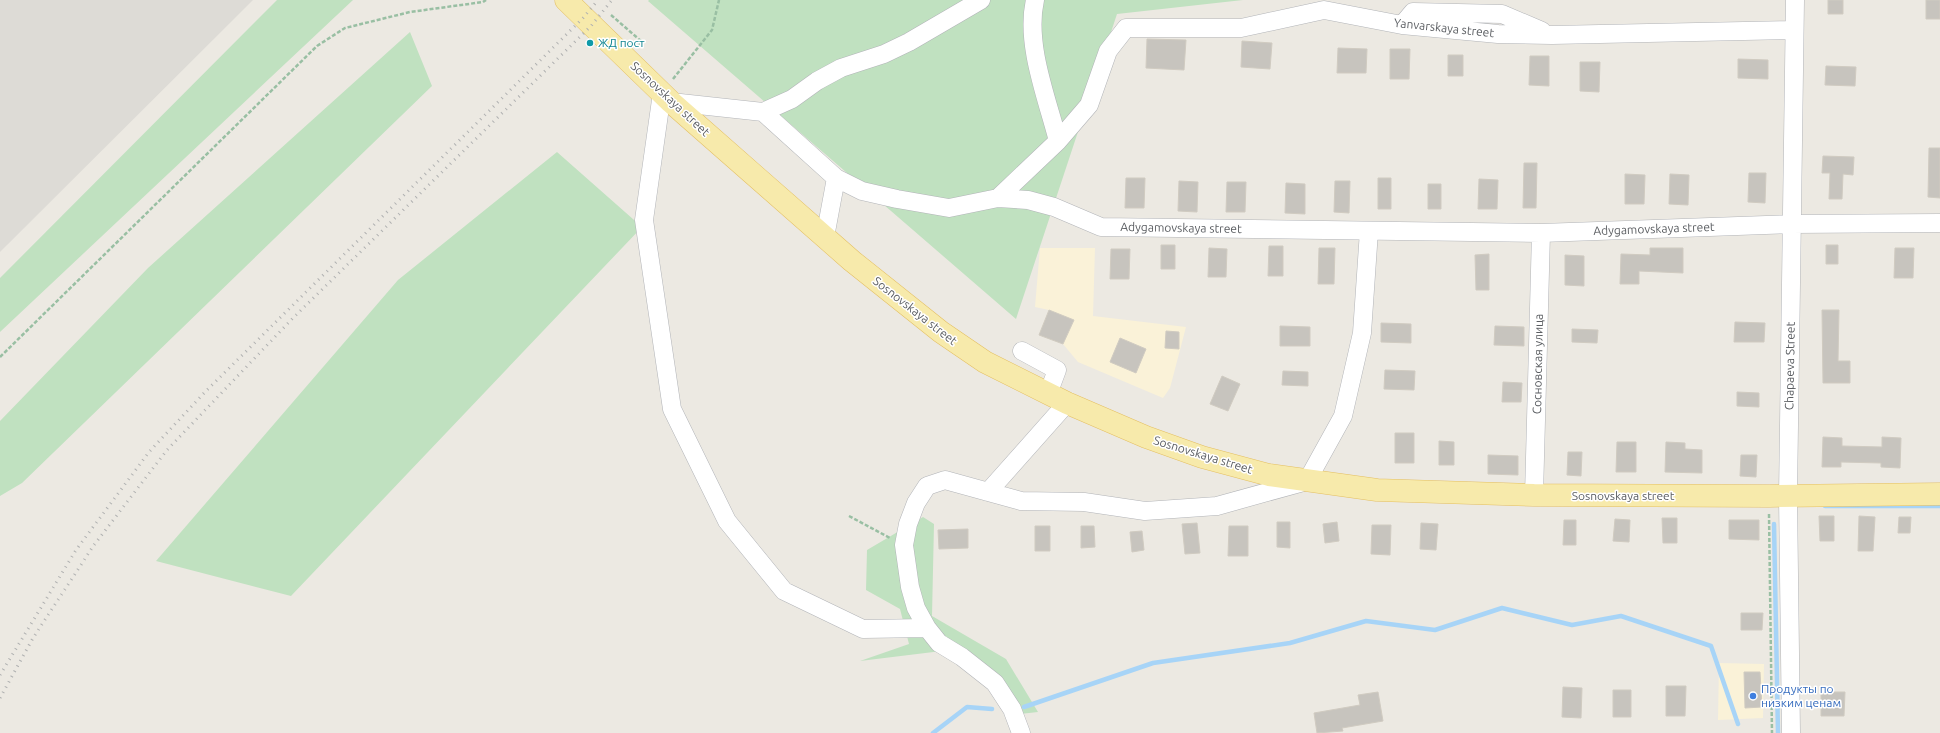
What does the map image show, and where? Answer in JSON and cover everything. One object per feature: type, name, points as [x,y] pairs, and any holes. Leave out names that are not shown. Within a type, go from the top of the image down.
[{"type":"main road","name":"Sosnovskaya street","points":[[566,0],[667,98],[824,237],[940,332],[985,362],[1067,403],[1146,437],[1202,457],[1269,475],[1377,490],[1534,495],[1778,496],[1940,494]]},
{"type":"street","points":[[927,628],[863,629],[784,591],[727,521],[672,409],[644,220],[667,98],[763,112],[792,99],[817,81],[841,68],[884,54],[909,42],[981,0]]},
{"type":"street","points":[[998,198],[1058,141],[1035,56],[1033,12],[1035,0]]},
{"type":"street","name":"Chapaeva Street","points":[[1791,733],[1778,496],[1791,224],[1794,0]]},
{"type":"street","name":"Yanvarskaya street","points":[[1058,141],[1089,105],[1108,51],[1126,28],[1241,28],[1324,10],[1402,25],[1498,34],[1552,35],[1794,30]]},
{"type":"street","name":"Adygamovskaya street","points":[[763,112],[836,178],[862,191],[897,199],[950,208],[998,198],[1028,200],[1054,207],[1101,227],[1541,233],[1791,224],[1940,223]]},
{"type":"street","points":[[824,237],[836,178]]},
{"type":"street","points":[[1307,481],[1343,416],[1362,333],[1369,231]]},
{"type":"street","name":"Сосновская улица","points":[[1534,495],[1541,233]]},
{"type":"street","points":[[1022,351],[1057,370],[1048,394]]},
{"type":"street","points":[[988,492],[1067,403]]},
{"type":"street","name":"Sosnovskaya street","points":[[904,546],[908,524],[916,504],[927,486],[945,480],[1021,501],[1084,502],[1145,511],[1217,506],[1307,481]]},
{"type":"street","points":[[904,546],[910,588],[916,608],[927,628],[940,643],[962,657],[995,683],[1012,709],[1021,733]]},
{"type":"path","points":[[0,357],[317,46],[345,28],[410,12],[483,2],[486,0]]},
{"type":"path","points":[[667,98],[712,30],[719,0]]},
{"type":"path","points":[[1772,733],[1778,496]]},
{"type":"path","points":[[849,516],[904,546]]},
{"type":"shaded area","points":[[0,0],[253,0],[0,252]]},
{"type":"shaded area","points":[[1040,248],[1095,248],[1093,316],[1186,327],[1170,388],[1163,398],[1078,362],[1063,344],[1039,335],[1049,310],[1035,307]]},
{"type":"shaded area","points":[[1719,663],[1764,664],[1763,718],[1718,720]]},
{"type":"green space","points":[[277,0],[353,0],[0,332],[0,278]]},
{"type":"green space","points":[[1243,0],[1117,14],[1016,319],[648,1]]},
{"type":"green space","points":[[410,32],[432,86],[22,483],[0,496],[0,421],[148,268]]},
{"type":"green space","points":[[557,152],[642,227],[291,596],[156,561],[398,280]]},
{"type":"green space","points":[[923,517],[934,524],[932,616],[1006,659],[1038,712],[1020,714],[958,649],[860,661],[909,644],[900,609],[866,590],[867,550]]},
{"type":"building","points":[[1828,0],[1843,0],[1843,14],[1828,14]]},
{"type":"building","points":[[1926,0],[1940,0],[1940,19],[1926,19]]},
{"type":"building","points":[[1147,39],[1186,40],[1184,70],[1146,68]]},
{"type":"building","points":[[1242,41],[1272,43],[1270,69],[1241,67]]},
{"type":"building","points":[[1338,48],[1367,49],[1366,73],[1337,73]]},
{"type":"building","points":[[1390,49],[1410,49],[1409,79],[1390,79]]},
{"type":"building","points":[[1448,55],[1463,55],[1463,76],[1448,76]]},
{"type":"building","points":[[1530,56],[1549,56],[1549,86],[1529,85]]},
{"type":"building","points":[[1738,59],[1768,60],[1768,79],[1738,78]]},
{"type":"building","points":[[1580,62],[1600,62],[1599,92],[1580,91]]},
{"type":"building","points":[[1826,66],[1856,67],[1855,86],[1825,85]]},
{"type":"building","points":[[1929,148],[1940,148],[1940,198],[1928,197]]},
{"type":"building","points":[[1823,156],[1854,157],[1853,175],[1843,174],[1842,199],[1829,199],[1830,173],[1822,173]]},
{"type":"building","points":[[1524,163],[1537,163],[1536,208],[1523,208]]},
{"type":"building","points":[[1749,173],[1766,173],[1765,203],[1748,202]]},
{"type":"building","points":[[1625,174],[1645,175],[1644,204],[1625,204]]},
{"type":"building","points":[[1670,174],[1689,175],[1688,205],[1669,204]]},
{"type":"building","points":[[1126,178],[1145,178],[1144,208],[1125,208]]},
{"type":"building","points":[[1378,178],[1391,178],[1391,209],[1378,209]]},
{"type":"building","points":[[1479,179],[1498,180],[1497,209],[1478,209]]},
{"type":"building","points":[[1179,181],[1198,182],[1197,212],[1178,211]]},
{"type":"building","points":[[1335,181],[1350,181],[1349,213],[1334,212]]},
{"type":"building","points":[[1227,182],[1246,182],[1245,212],[1226,212]]},
{"type":"building","points":[[1286,183],[1305,184],[1305,214],[1285,213]]},
{"type":"building","points":[[1428,184],[1441,184],[1441,209],[1428,209]]},
{"type":"building","points":[[1161,245],[1175,245],[1175,269],[1161,269]]},
{"type":"building","points":[[1826,245],[1838,245],[1838,264],[1826,264]]},
{"type":"building","points":[[1269,246],[1283,246],[1283,276],[1268,276]]},
{"type":"building","points":[[1209,248],[1227,249],[1226,277],[1208,277]]},
{"type":"building","points":[[1319,248],[1335,248],[1334,284],[1318,284]]},
{"type":"building","points":[[1650,248],[1683,248],[1683,273],[1639,271],[1639,284],[1620,284],[1621,254],[1650,255]]},
{"type":"building","points":[[1895,248],[1914,248],[1913,278],[1894,278]]},
{"type":"building","points":[[1111,249],[1130,249],[1129,279],[1110,279]]},
{"type":"building","points":[[1489,254],[1489,290],[1476,290],[1475,255]]},
{"type":"building","points":[[1565,255],[1584,256],[1584,286],[1565,285]]},
{"type":"building","points":[[1049,310],[1074,320],[1063,344],[1039,335]]},
{"type":"building","points":[[1822,310],[1839,310],[1838,361],[1850,361],[1850,383],[1823,383]]},
{"type":"building","points":[[1735,322],[1765,323],[1764,342],[1734,342]]},
{"type":"building","points":[[1381,323],[1411,324],[1411,343],[1381,342]]},
{"type":"building","points":[[1280,326],[1310,327],[1310,346],[1280,346]]},
{"type":"building","points":[[1495,326],[1524,327],[1524,346],[1494,345]]},
{"type":"building","points":[[1572,329],[1598,330],[1597,343],[1572,342]]},
{"type":"building","points":[[1166,331],[1179,332],[1179,349],[1165,348]]},
{"type":"building","points":[[1120,338],[1146,349],[1136,373],[1110,362]]},
{"type":"building","points":[[1385,370],[1415,371],[1414,390],[1384,389]]},
{"type":"building","points":[[1283,371],[1308,372],[1308,386],[1282,385]]},
{"type":"building","points":[[1222,376],[1240,384],[1228,411],[1210,404]]},
{"type":"building","points":[[1503,382],[1522,383],[1521,402],[1502,402]]},
{"type":"building","points":[[1737,392],[1759,393],[1759,407],[1737,406]]},
{"type":"building","points":[[1395,433],[1414,433],[1414,463],[1395,463]]},
{"type":"building","points":[[1823,437],[1842,438],[1842,446],[1882,447],[1882,437],[1901,438],[1900,468],[1881,467],[1881,463],[1841,462],[1841,467],[1822,467]]},
{"type":"building","points":[[1439,441],[1454,442],[1454,465],[1439,465]]},
{"type":"building","points":[[1617,442],[1636,442],[1636,472],[1616,472]]},
{"type":"building","points":[[1666,442],[1685,443],[1685,449],[1702,450],[1702,473],[1665,472]]},
{"type":"building","points":[[1568,452],[1582,452],[1581,476],[1567,475]]},
{"type":"building","points":[[1488,455],[1518,456],[1518,475],[1488,474]]},
{"type":"building","points":[[1741,455],[1757,455],[1756,477],[1740,476]]},
{"type":"building","points":[[1819,516],[1834,516],[1834,541],[1820,541]]},
{"type":"building","points":[[1859,516],[1875,517],[1873,551],[1858,551]]},
{"type":"building","points":[[1899,517],[1911,517],[1910,533],[1898,533]]},
{"type":"building","points":[[1662,518],[1677,518],[1677,543],[1663,543]]},
{"type":"building","points":[[1615,519],[1630,520],[1629,542],[1613,541]]},
{"type":"building","points":[[1564,520],[1576,520],[1576,545],[1563,545]]},
{"type":"building","points":[[1729,520],[1759,520],[1759,540],[1729,539]]},
{"type":"building","points":[[1277,522],[1290,522],[1290,548],[1277,547]]},
{"type":"building","points":[[1337,522],[1339,541],[1325,543],[1323,524]]},
{"type":"building","points":[[1197,523],[1200,553],[1185,554],[1182,524]]},
{"type":"building","points":[[1421,523],[1438,524],[1436,550],[1420,549]]},
{"type":"building","points":[[1372,525],[1391,525],[1390,555],[1371,554]]},
{"type":"building","points":[[1035,526],[1050,526],[1050,551],[1035,551]]},
{"type":"building","points":[[1081,526],[1094,526],[1095,547],[1081,548]]},
{"type":"building","points":[[1229,526],[1248,526],[1248,556],[1228,556]]},
{"type":"building","points":[[968,529],[968,548],[939,549],[938,530]]},
{"type":"building","points":[[1142,531],[1144,550],[1132,552],[1130,532]]},
{"type":"building","points":[[1741,613],[1763,613],[1762,630],[1741,630]]},
{"type":"building","points":[[1744,672],[1760,672],[1762,707],[1745,708]]},
{"type":"building","points":[[1666,686],[1686,686],[1685,716],[1666,716]]},
{"type":"building","points":[[1563,687],[1582,688],[1581,718],[1562,717]]},
{"type":"building","points":[[1613,690],[1631,690],[1631,717],[1613,717]]},
{"type":"building","points":[[1378,692],[1383,721],[1342,728],[1343,731],[1317,733],[1314,713],[1360,705],[1358,695]]},
{"type":"building","points":[[1821,692],[1845,692],[1844,716],[1821,716]]},
{"type":"waterway","points":[[1825,506],[1940,506]]},
{"type":"waterway","points":[[1774,524],[1778,733]]},
{"type":"waterway","points":[[1024,707],[1153,663],[1290,643],[1366,621],[1435,630],[1502,608],[1572,625],[1621,616],[1711,646],[1738,724]]},
{"type":"waterway","points":[[933,733],[967,707],[992,709]]},
{"type":"railway","points":[[0,675],[76,550],[149,452],[205,392],[583,18],[598,0]]},
{"type":"railway","points":[[0,698],[33,638],[94,545],[167,450],[293,318],[591,26],[612,0]]},
{"type":"place","name":"ЖД пост","points":[[590,43]]},
{"type":"place","name":"Продукты по низким ценам","points":[[1753,696]]}]
